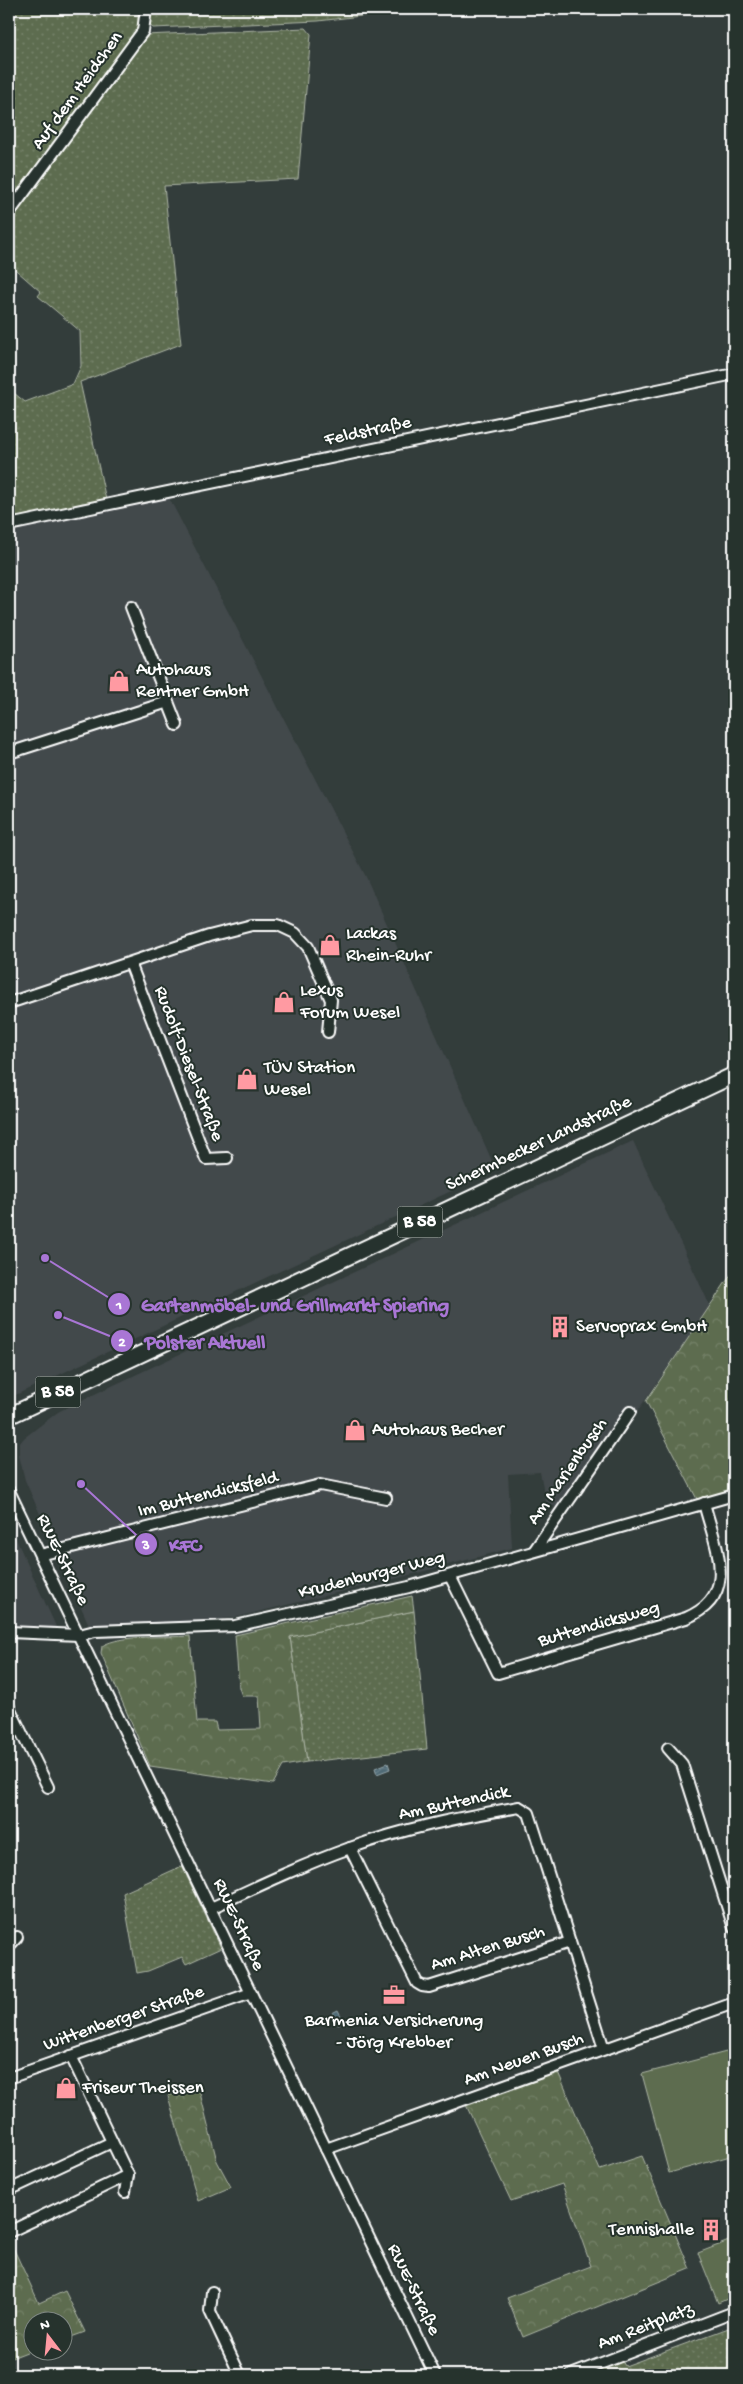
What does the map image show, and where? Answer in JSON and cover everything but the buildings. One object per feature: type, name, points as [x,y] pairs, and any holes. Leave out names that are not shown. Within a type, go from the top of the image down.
[{"type":"main road","name":"Schermbecker Landstraße","points":[[9,1416],[734,1075]]},
{"type":"street","name":"Auf dem Heidchen","points":[[9,214],[143,31],[146,9]]},
{"type":"street","name":"Feldstraße","points":[[9,525],[734,374]]},
{"type":"street","points":[[131,607],[177,726]]},
{"type":"street","points":[[9,753],[168,702]]},
{"type":"street","points":[[9,1003],[209,936],[252,925],[278,925],[295,933],[308,947],[331,1000],[328,1032]]},
{"type":"street","name":"Rudolf-Diesel-Straße","points":[[130,963],[206,1158],[227,1158]]},
{"type":"street","name":"Am Marienbusch","points":[[534,1552],[630,1412]]},
{"type":"street","name":"Im Buttendicksfeld","points":[[40,1555],[320,1485],[386,1498]]},
{"type":"street","name":"RWE-Straße","points":[[9,1491],[435,2375]]},
{"type":"street","name":"Krudenburger Weg","points":[[9,1632],[79,1635],[95,1631],[235,1626],[409,1587],[734,1494]]},
{"type":"street","name":"Buttendicksweg","points":[[450,1576],[498,1673],[686,1618],[710,1604],[719,1587],[720,1567],[704,1503]]},
{"type":"street","points":[[9,1707],[48,1787]]},
{"type":"street","points":[[668,1748],[682,1764],[734,1928]]},
{"type":"street","name":"Am Buttendick","points":[[211,1908],[286,1873],[350,1848],[413,1828],[465,1816],[519,1807],[526,1809],[529,1813],[604,2049]]},
{"type":"street","name":"Am Alten Busch","points":[[350,1848],[417,1983],[422,1986],[429,1987],[570,1942]]},
{"type":"street","points":[[9,1946],[17,1937]]},
{"type":"street","name":"Wittenberger Straße","points":[[9,2078],[251,1993]]},
{"type":"street","name":"Am Neuen Busch","points":[[326,2148],[734,2003]]},
{"type":"street","points":[[71,2056],[128,2175],[124,2192]]},
{"type":"street","points":[[9,2190],[112,2142]]},
{"type":"street","points":[[9,2230],[11,2231],[128,2175]]},
{"type":"street","points":[[212,2292],[210,2311],[240,2375]]},
{"type":"street","name":"Am Reitplatz","points":[[571,2375],[734,2312]]},
{"type":"shaded area","points":[[168,496],[366,877],[496,1170],[9,1398],[9,529]]},
{"type":"shaded area","points":[[633,1141],[710,1306],[567,1513],[546,1502],[540,1472],[508,1474],[512,1548],[233,1618],[97,1628],[89,1625],[25,1480],[19,1455],[20,1443],[24,1438],[58,1412],[80,1401]]},
{"type":"shaded area","points":[[9,1524],[10,1526],[58,1631],[9,1628]]},
{"type":"green space","points":[[9,9],[142,9],[141,23],[135,36],[9,208]]},
{"type":"green space","points":[[150,9],[377,9],[378,14],[318,21],[153,28],[148,24]]},
{"type":"green space","points":[[306,28],[311,34],[298,179],[164,186],[181,344],[80,382],[106,500],[9,520],[9,389],[25,402],[73,384],[81,366],[80,331],[38,296],[41,292],[9,264],[9,221],[145,35]]},
{"type":"green space","points":[[734,1270],[734,1491],[698,1501],[646,1401]]},
{"type":"green space","points":[[412,1596],[414,1611],[290,1637],[307,1762],[283,1766],[273,1784],[150,1766],[101,1653],[102,1646],[110,1642],[144,1637],[190,1636],[197,1722],[215,1722],[217,1730],[261,1729],[259,1696],[242,1696],[239,1688],[235,1635]]},
{"type":"green space","points":[[414,1611],[427,1749],[307,1762],[290,1637]]},
{"type":"green space","points":[[182,1866],[221,1948],[186,1964],[182,1957],[148,1971],[137,1973],[123,1893]]},
{"type":"green space","points":[[730,2051],[734,2066],[734,2155],[669,2173],[642,2074]]},
{"type":"green space","points":[[558,2072],[600,2170],[642,2156],[690,2269],[523,2337],[507,2298],[591,2266],[562,2184],[511,2201],[466,2105]]},
{"type":"green space","points":[[198,2085],[217,2161],[231,2187],[198,2201],[168,2096]]},
{"type":"green space","points":[[9,2239],[39,2303],[65,2291],[85,2332],[72,2337],[72,2312],[22,2312],[22,2354],[9,2359]]},
{"type":"green space","points":[[734,2239],[734,2296],[718,2303],[698,2253]]},
{"type":"green space","points":[[734,2326],[734,2375],[584,2375],[622,2361],[625,2366]]},
{"type":"water","points":[[388,1763],[390,1769],[377,1774],[375,1768]]},
{"type":"water","points":[[338,2010],[344,2022],[338,2025],[332,2013]]},
{"type":"place","name":"Autohaus Rentner GmbH","points":[[119,681]]},
{"type":"place","name":"Lackas Rhein-Ruhr","points":[[330,945]]},
{"type":"place","name":"Lexus Forum Wesel","points":[[284,1002]]},
{"type":"place","name":"TÜV Station Wesel","points":[[247,1079]]},
{"type":"place","name":"Gartenmöbel- und Grillmarkt Spiering","points":[[45,1258]]},
{"type":"place","name":"Polster Aktuell","points":[[58,1315]]},
{"type":"place","name":"Servoprax GmbH","points":[[560,1327]]},
{"type":"place","name":"Autohaus Becher","points":[[355,1430]]},
{"type":"place","name":"KFC","points":[[81,1484]]},
{"type":"place","name":"Barmenia Versicherung - Jörg Krebber","points":[[394,1995]]},
{"type":"place","name":"Friseur Theissen","points":[[66,2088]]},
{"type":"place","name":"Tennishalle","points":[[711,2230]]}]
